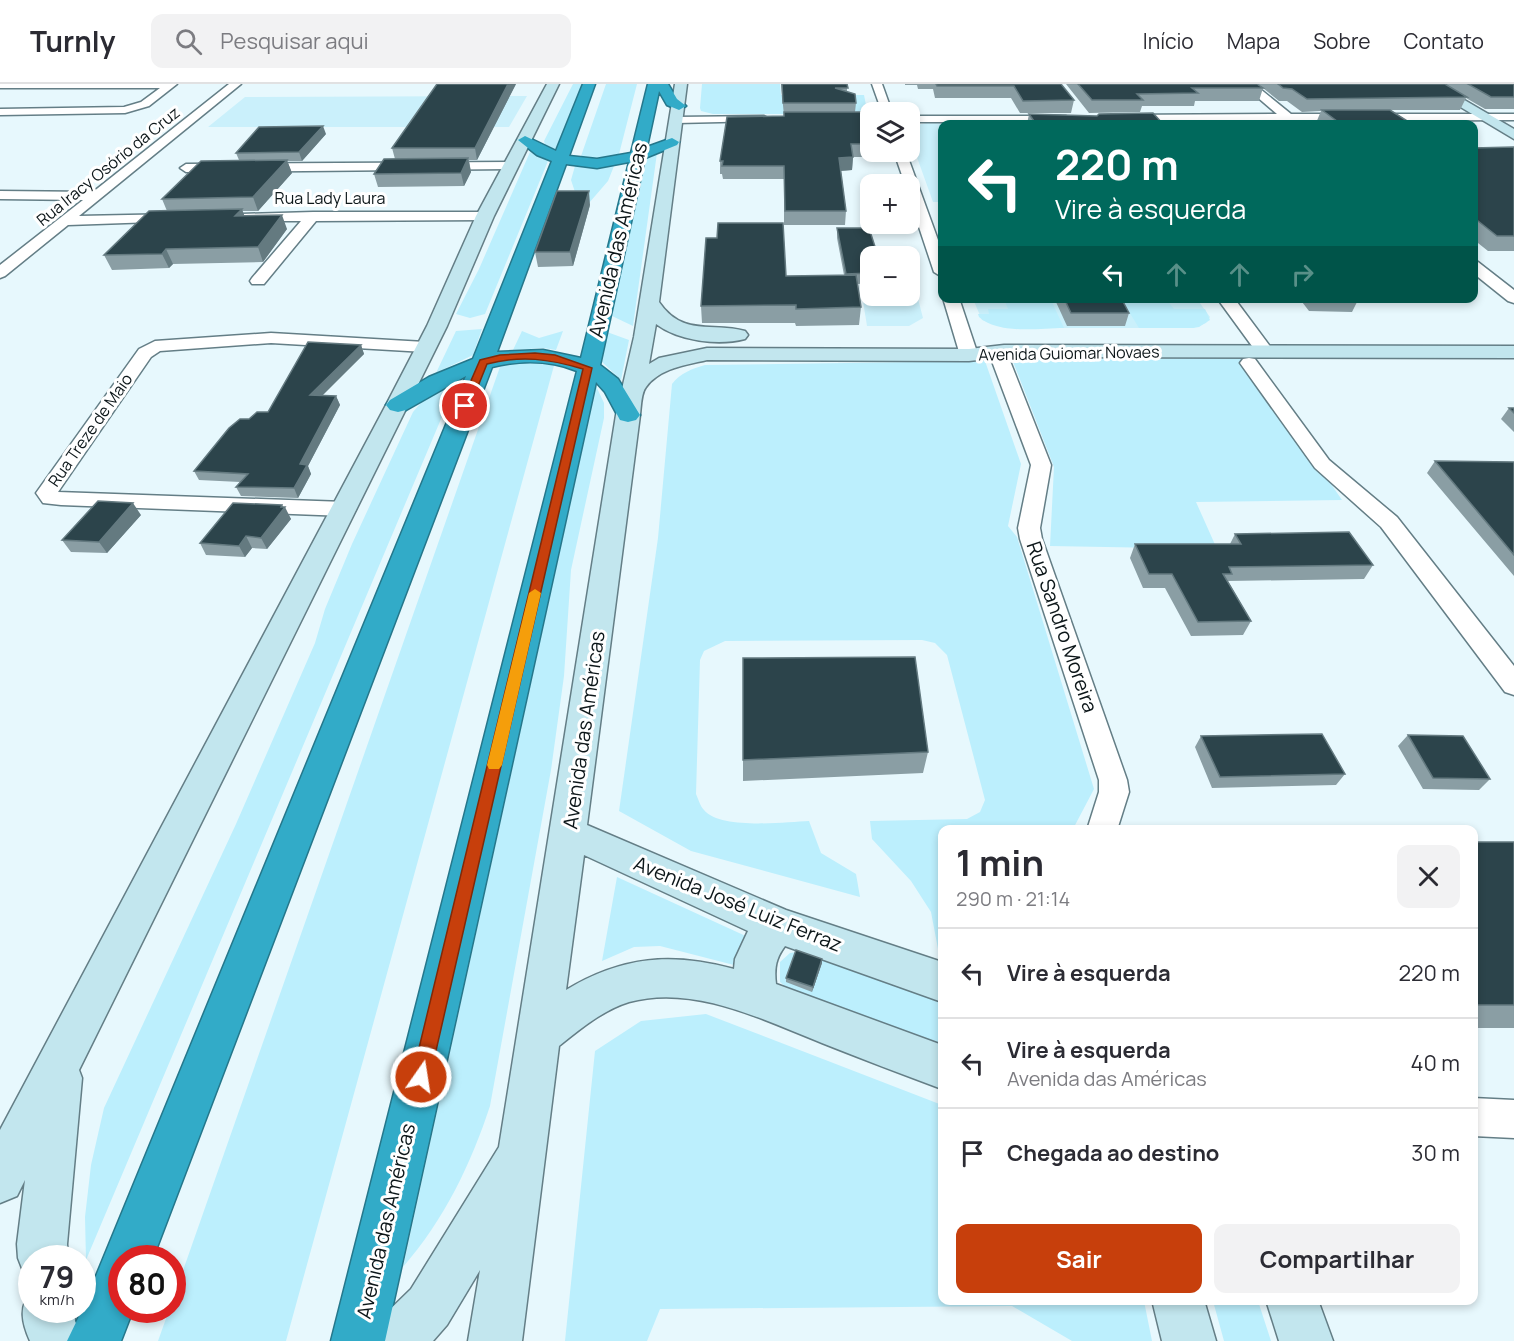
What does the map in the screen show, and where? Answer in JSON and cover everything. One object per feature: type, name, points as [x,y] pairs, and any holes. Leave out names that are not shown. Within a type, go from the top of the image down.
[{"type":"highway","points":[[133,1245],[483,362],[559,159],[590,84]]},
{"type":"highway","name":"Avenida das Américas","points":[[358,1341],[588,368],[600,326],[654,84]]},
{"type":"highway","points":[[662,84],[678,113]]},
{"type":"highway","points":[[515,151],[541,152],[559,159],[603,163],[637,157],[672,142]]},
{"type":"highway","points":[[398,405],[423,389],[483,362],[500,358],[535,356],[552,357],[588,368],[606,379],[616,392],[630,401]]},
{"type":"highway","points":[[94,1341],[108,1308]]},
{"type":"main road","points":[[0,1179],[398,405],[425,346],[437,326],[515,151],[553,84]]},
{"type":"main road","name":"Avenida das Américas","points":[[495,1341],[630,401],[644,338],[681,84]]},
{"type":"main road","points":[[1428,84],[1514,135]]},
{"type":"main road","points":[[1449,84],[1512,118]]},
{"type":"main road","name":"Avenida Guiomar Novaes","points":[[648,301],[655,314],[668,325],[698,333],[966,345],[997,351],[1258,358],[1514,352]]},
{"type":"main road","name":"Avenida Guiomar Novaes","points":[[630,401],[650,372],[668,363],[707,354],[1252,334],[1514,332]]},
{"type":"main road","name":"Avenida José Luiz Ferraz","points":[[569,835],[590,841],[778,925],[938,981]]},
{"type":"main road","points":[[759,999],[753,969],[765,939],[778,925]]},
{"type":"main road","points":[[538,1035],[591,997],[646,979],[687,980],[720,986],[759,999],[938,1066]]},
{"type":"main road","points":[[42,1245],[62,1058]]},
{"type":"main road","points":[[396,1341],[429,1307],[523,1148]]},
{"type":"main road","points":[[1179,1305],[1189,1341]]},
{"type":"main road","points":[[1294,1305],[1306,1341]]},
{"type":"main road","points":[[49,1323],[57,1341]]},
{"type":"street","points":[[0,85],[171,84]]},
{"type":"street","points":[[0,112],[113,111],[139,106],[171,84]]},
{"type":"street","name":"Rua Iracy Osório da Cruz","points":[[0,273],[236,84]]},
{"type":"street","points":[[877,84],[883,102]]},
{"type":"street","points":[[1247,84],[1292,120]]},
{"type":"street","points":[[678,113],[774,119]]},
{"type":"street","points":[[920,119],[1084,118]]},
{"type":"street","points":[[1107,118],[1231,120]]},
{"type":"street","points":[[1341,120],[1512,118]]},
{"type":"street","points":[[186,168],[515,151]]},
{"type":"street","points":[[904,162],[938,261]]},
{"type":"street","points":[[0,195],[98,195]]},
{"type":"street","points":[[258,281],[313,216]]},
{"type":"street","name":"Rua Lady Laura","points":[[231,217],[485,216]]},
{"type":"street","points":[[67,221],[196,218]]},
{"type":"street","points":[[0,260],[16,261]]},
{"type":"street","points":[[1478,269],[1514,298]]},
{"type":"street","points":[[953,303],[966,345]]},
{"type":"street","points":[[1229,303],[1252,334],[1258,358],[1322,464],[1389,522],[1514,686]]},
{"type":"street","name":"Rua Treze de Maio","points":[[345,509],[61,499],[51,498],[47,493],[145,353],[155,346],[271,338],[425,346]]},
{"type":"street","name":"Rua Sandro Moreira","points":[[999,356],[1041,465],[1029,528],[1113,780],[1114,792],[1104,825]]},
{"type":"street","points":[[1478,1117],[1514,1119]]},
{"type":"shaded area","points":[[573,84],[584,84],[555,151],[546,148],[544,141]]},
{"type":"shaded area","points":[[606,84],[637,84],[618,158],[580,159]]},
{"type":"shaded area","points":[[702,84],[780,84],[781,95],[864,95],[865,102],[860,102],[860,112],[847,114],[713,114],[701,111]]},
{"type":"shaded area","points":[[527,96],[509,127],[208,127],[245,97]]},
{"type":"shaded area","points":[[926,123],[938,123],[938,202],[933,202],[919,162],[920,124]]},
{"type":"shaded area","points":[[530,152],[548,161],[485,314],[470,318],[456,314],[479,269]]},
{"type":"shaded area","points":[[657,153],[633,326],[612,316],[644,158]]},
{"type":"shaded area","points":[[575,166],[614,166],[608,181],[589,203],[579,204],[571,180]]},
{"type":"shaded area","points":[[975,303],[1200,303],[1210,317],[1206,323],[1193,328],[1005,328],[982,320]]},
{"type":"shaded area","points":[[1006,303],[1052,303],[1064,328],[1008,328],[987,323],[978,314],[989,314],[988,309],[1008,309]]},
{"type":"shaded area","points":[[1124,303],[1169,303],[1174,309],[1205,309],[1210,320],[1193,328],[1139,328]]},
{"type":"shaded area","points":[[864,306],[920,306],[923,318],[909,326],[867,326]]},
{"type":"shaded area","points":[[482,329],[473,355],[436,373],[456,331]]},
{"type":"shaded area","points":[[522,331],[539,338],[563,331],[556,350],[543,348],[513,350]]},
{"type":"shaded area","points":[[607,332],[629,340],[621,380],[601,361]]},
{"type":"shaded area","points":[[1244,358],[1342,500],[1196,502],[1217,549],[1050,546],[1054,467],[1012,359]]},
{"type":"shaded area","points":[[513,361],[555,362],[286,1341],[158,1341],[164,1323],[186,1323],[186,1262],[501,364]]},
{"type":"shaded area","points":[[985,361],[1021,464],[1008,526],[1017,537],[1094,789],[1075,825],[938,825],[938,949],[931,912],[911,881],[872,839],[870,821],[967,819],[980,812],[985,800],[947,655],[935,643],[922,640],[725,641],[704,651],[700,660],[696,794],[703,808],[712,816],[738,823],[809,821],[821,853],[856,874],[860,897],[691,851],[619,811],[658,538],[672,384],[683,374],[705,365]]},
{"type":"shaded area","points":[[460,374],[92,1245],[86,1245],[85,1217],[91,1165],[104,1108],[236,824],[315,643],[325,609],[352,544],[413,412],[426,397]]},
{"type":"shaded area","points":[[596,386],[604,403],[604,418],[571,570],[564,676],[551,770],[490,1106],[455,1191],[418,1249],[403,1267]]},
{"type":"shaded area","points":[[617,877],[750,938],[734,965],[660,946],[634,947],[602,961]]},
{"type":"shaded area","points":[[804,951],[938,998],[938,1046],[790,991],[780,982],[780,962],[790,953]]},
{"type":"shaded area","points":[[706,1014],[938,1103],[938,1305],[1145,1305],[1152,1341],[1072,1341],[1012,1306],[660,1309],[647,1341],[565,1341],[595,1051],[641,1021]]},
{"type":"shaded area","points":[[1214,1305],[1259,1305],[1271,1341],[1224,1341]]},
{"type":"building","points":[[437,84],[508,84],[475,148],[392,148]]},
{"type":"building","points":[[782,84],[847,84],[848,88],[835,88],[855,94],[856,103],[783,103]]},
{"type":"building","points":[[936,84],[1061,84],[1074,100],[1023,101],[1014,86],[937,86]]},
{"type":"building","points":[[1078,84],[1257,84],[1263,88],[1192,88],[1198,93],[1137,94],[1143,100],[1092,100]]},
{"type":"building","points":[[1278,84],[1445,84],[1467,97],[1307,99],[1292,89],[1283,88]]},
{"type":"building","points":[[1468,84],[1514,84],[1514,97],[1491,97]]},
{"type":"building","points":[[1322,110],[1390,110],[1406,120],[1336,120]]},
{"type":"building","points":[[784,112],[860,112],[860,144],[851,144],[853,157],[839,158],[846,211],[785,211],[784,166],[722,166],[723,161],[720,161],[727,117],[784,116]]},
{"type":"building","points":[[1153,113],[1159,120],[1033,120],[1029,114],[1097,116],[1099,114]]},
{"type":"building","points":[[323,126],[299,152],[236,153],[259,127]]},
{"type":"building","points":[[1514,147],[1514,236],[1497,236],[1478,221],[1478,148]]},
{"type":"building","points":[[468,158],[461,173],[374,174],[384,159]]},
{"type":"building","points":[[287,160],[253,197],[162,199],[201,161]]},
{"type":"building","points":[[557,191],[589,191],[570,252],[535,252]]},
{"type":"building","points":[[242,209],[235,216],[282,215],[258,247],[166,249],[162,254],[104,255],[149,211]]},
{"type":"building","points":[[718,223],[783,223],[786,276],[856,275],[861,307],[796,309],[796,305],[701,306],[706,238],[717,238]]},
{"type":"building","points":[[837,228],[860,228],[860,234],[871,234],[875,246],[860,246],[860,273],[846,274]]},
{"type":"building","points":[[1066,303],[1124,303],[1129,313],[1071,313]]},
{"type":"building","points":[[308,342],[361,345],[310,395],[336,396],[300,464],[307,465],[294,488],[236,487],[248,474],[194,471],[229,428],[240,419],[249,419],[257,412],[268,412]]},
{"type":"building","points":[[1435,461],[1514,462],[1514,555]]},
{"type":"building","points":[[98,501],[133,503],[99,542],[62,540]]},
{"type":"building","points":[[233,503],[285,507],[261,538],[246,536],[239,546],[200,543]]},
{"type":"building","points":[[1349,532],[1373,565],[1229,567],[1232,574],[1223,574],[1251,621],[1198,622],[1172,574],[1149,574],[1135,544],[1241,544],[1235,534]]},
{"type":"building","points":[[915,657],[928,752],[743,760],[743,658]]},
{"type":"building","points":[[1322,734],[1345,774],[1220,777],[1201,736]]},
{"type":"building","points":[[1408,735],[1463,736],[1490,779],[1433,778]]},
{"type":"building","points":[[1478,842],[1514,842],[1514,1005],[1478,1005]]},
{"type":"building","points":[[796,950],[822,959],[813,987],[786,978]]},
{"type":"slow traffic","points":[[494,765],[535,593]]},
{"type":"route","points":[[421,1077],[588,368],[552,357],[535,356],[500,358],[483,362],[465,406]]}]
